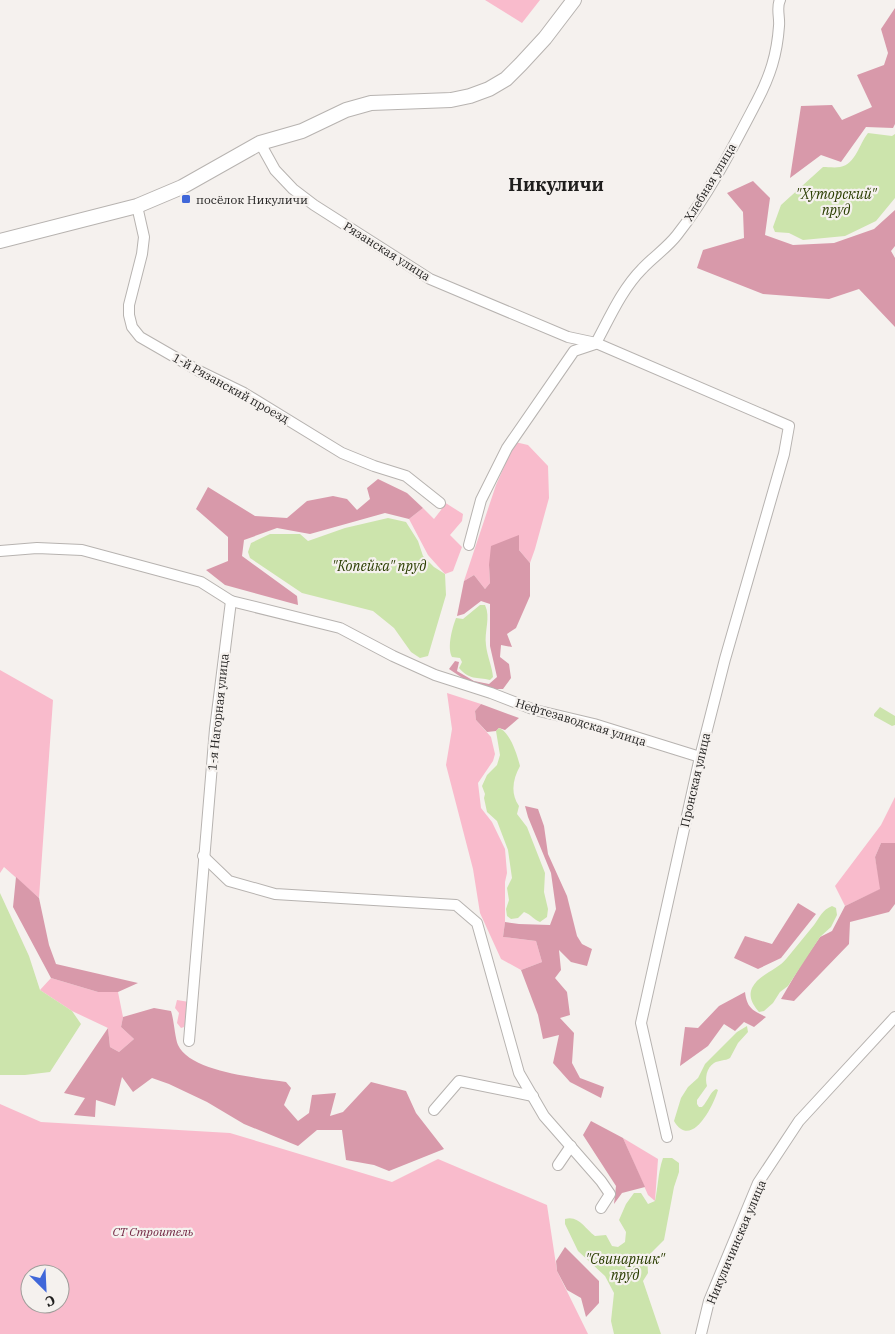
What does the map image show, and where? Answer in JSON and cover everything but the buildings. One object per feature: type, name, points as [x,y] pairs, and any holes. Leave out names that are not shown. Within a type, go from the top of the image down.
[{"type":"street","points":[[0,241],[137,206],[182,187],[260,143],[302,132],[346,110],[371,103],[451,100],[489,89],[506,79],[522,64],[574,0]]},
{"type":"street","name":"Хлебная улица","points":[[596,343],[623,294],[641,270],[663,251],[676,236],[711,186],[774,65],[780,24],[778,3],[780,0]]},
{"type":"street","name":"Рязанская улица","points":[[260,143],[276,170],[293,190],[430,279],[568,337],[596,343],[789,426]]},
{"type":"street","name":"1-й Рязанский проезд","points":[[137,206],[144,237],[142,254],[129,305],[129,315],[132,327],[140,337],[199,371],[244,393],[342,453],[406,476],[440,503]]},
{"type":"street","points":[[469,545],[481,500],[507,448],[574,351],[596,343]]},
{"type":"street","name":"Пронская улица","points":[[667,1137],[641,1023],[700,758],[725,659],[784,454],[789,426]]},
{"type":"street","points":[[0,551],[37,548],[82,550],[201,582],[231,601]]},
{"type":"street","name":"Нефтезаводская улица","points":[[231,601],[340,628],[393,656],[435,674],[498,695],[535,710],[594,724],[700,758]]},
{"type":"street","name":"1-я Нагорная улица","points":[[188,1041],[214,729],[231,601]]},
{"type":"street","points":[[203,856],[229,881],[275,894],[456,906],[477,923],[519,1074],[544,1116],[601,1181],[610,1194],[601,1208]]},
{"type":"street","name":"Никуличинская улица","points":[[701,1334],[709,1301],[758,1183],[799,1121],[895,1017]]},
{"type":"street","points":[[434,1110],[460,1081],[533,1096]]},
{"type":"street","points":[[558,1165],[571,1146]]},
{"type":"green space","points":[[485,0],[540,0],[522,23]]},
{"type":"green space","points":[[515,442],[528,445],[548,466],[549,498],[530,563],[519,550],[519,536],[489,565],[490,583],[485,589],[474,575],[464,581],[496,485]]},
{"type":"green space","points":[[444,502],[463,514],[462,521],[450,535],[462,547],[453,571],[445,574],[428,555],[409,519],[423,508],[434,519]]},
{"type":"green space","points":[[0,670],[53,700],[39,898],[4,867],[0,873]]},
{"type":"green space","points":[[447,693],[481,704],[475,711],[476,720],[491,737],[495,754],[493,761],[478,783],[481,808],[492,822],[505,849],[507,873],[503,937],[536,941],[542,962],[521,970],[501,959],[480,913],[473,869],[446,765],[452,729]]},
{"type":"green space","points":[[895,797],[895,843],[881,843],[875,857],[881,889],[845,906],[835,886],[881,825]]},
{"type":"green space","points":[[51,978],[98,992],[118,992],[123,1017],[121,1027],[134,1039],[119,1052],[110,1047],[108,1028],[72,1011],[40,990]]},
{"type":"green space","points":[[177,1000],[189,1002],[187,1019],[184,1027],[181,1028],[177,1023],[179,1013],[175,1008]]},
{"type":"green space","name":"СТ Строитель","points":[[0,1104],[41,1122],[230,1133],[392,1182],[438,1159],[547,1205],[557,1271],[588,1334],[0,1334]]},
{"type":"green space","points":[[623,1138],[658,1159],[655,1201],[648,1195]]},
{"type":"shaded area","points":[[895,8],[895,124],[893,128],[866,127],[841,162],[821,155],[790,178],[801,106],[832,105],[842,120],[872,107],[857,75],[884,65],[888,53],[881,29]]},
{"type":"shaded area","points":[[753,181],[770,198],[765,235],[793,245],[834,243],[874,229],[895,210],[895,246],[891,251],[895,258],[895,327],[859,289],[829,299],[763,294],[697,268],[703,250],[744,238],[743,212],[727,193]]},
{"type":"shaded area","points":[[378,479],[407,493],[423,508],[409,519],[385,513],[310,534],[277,528],[244,540],[242,556],[297,596],[298,605],[225,585],[206,570],[228,561],[228,537],[196,509],[208,487],[255,516],[287,518],[307,501],[333,496],[347,499],[357,510],[370,499],[367,488]]},
{"type":"shaded area","points":[[519,535],[519,550],[530,563],[530,596],[516,628],[507,634],[512,647],[501,645],[500,657],[509,664],[511,678],[503,689],[492,689],[470,683],[449,669],[455,661],[459,662],[457,671],[474,681],[489,684],[497,677],[490,646],[490,604],[481,601],[464,614],[457,616],[464,581],[474,575],[485,589],[490,583],[491,546]]},
{"type":"shaded area","points":[[481,704],[519,718],[505,730],[499,728],[496,731],[487,732],[476,720],[475,711]]},
{"type":"shaded area","points":[[525,806],[538,809],[544,826],[548,854],[567,896],[577,936],[582,944],[592,949],[587,966],[571,962],[559,950],[561,970],[555,978],[567,992],[570,1015],[560,1018],[574,1033],[572,1063],[580,1078],[604,1087],[601,1098],[570,1082],[553,1063],[559,1035],[543,1039],[538,1015],[521,970],[542,962],[536,941],[503,937],[505,922],[550,925],[556,909],[551,873]]},
{"type":"shaded area","points":[[881,843],[895,843],[895,904],[889,912],[850,922],[849,944],[794,1001],[781,999],[820,937],[832,931],[845,906],[880,889],[875,857]]},
{"type":"shaded area","points":[[16,877],[39,898],[49,945],[56,964],[138,983],[118,992],[98,992],[51,978],[13,907]]},
{"type":"shaded area","points":[[798,903],[816,914],[781,958],[758,969],[734,958],[745,936],[772,944]]},
{"type":"shaded area","points":[[745,992],[747,1002],[751,1008],[766,1017],[754,1027],[744,1022],[735,1031],[724,1024],[708,1046],[680,1066],[685,1027],[698,1028],[719,1006]]},
{"type":"shaded area","points":[[154,1008],[171,1011],[178,1045],[185,1054],[196,1062],[210,1068],[243,1076],[286,1082],[291,1088],[284,1105],[298,1121],[309,1113],[312,1095],[336,1093],[330,1116],[343,1112],[371,1082],[406,1091],[416,1113],[444,1149],[389,1171],[374,1165],[346,1160],[342,1130],[317,1130],[298,1146],[244,1124],[207,1102],[152,1078],[133,1092],[122,1077],[115,1106],[96,1100],[95,1117],[74,1115],[85,1098],[64,1093],[108,1028],[110,1047],[119,1052],[134,1039],[121,1027],[123,1017]]},
{"type":"shaded area","points":[[591,1121],[623,1138],[645,1187],[622,1193],[614,1204],[616,1186],[583,1135]]},
{"type":"shaded area","points":[[565,1247],[599,1281],[599,1303],[586,1317],[581,1298],[567,1290],[557,1271],[556,1261]]},
{"type":"water","name":"\"Хуторский\" пруд","points":[[868,133],[892,136],[895,134],[895,198],[876,221],[845,236],[803,240],[789,233],[775,232],[773,227],[781,205],[823,167],[840,167],[850,162]]},
{"type":"water","name":"\"Копейка\" пруд","points":[[388,518],[406,522],[418,541],[423,556],[434,567],[445,574],[446,595],[428,656],[420,658],[411,652],[394,628],[373,611],[302,593],[250,558],[248,552],[251,543],[270,534],[300,534],[308,541],[345,528]]},
{"type":"water","points":[[480,605],[485,605],[487,610],[486,645],[493,677],[490,680],[466,675],[459,668],[462,662],[460,658],[452,657],[450,648],[456,618],[463,619]]},
{"type":"water","points":[[880,707],[895,716],[895,725],[892,726],[874,716]]},
{"type":"water","points":[[499,728],[510,739],[520,766],[514,786],[514,796],[519,806],[517,814],[527,827],[545,873],[544,892],[548,909],[547,917],[540,922],[524,912],[518,918],[511,919],[507,916],[506,909],[509,900],[507,888],[512,878],[508,850],[497,821],[487,812],[482,786],[487,775],[497,765],[500,755],[496,731]]},
{"type":"water","points":[[0,893],[29,956],[40,990],[72,1011],[81,1024],[50,1072],[0,1075]]},
{"type":"water","points":[[832,906],[836,908],[837,915],[831,927],[820,937],[788,986],[780,992],[773,1003],[764,1011],[759,1012],[751,998],[751,991],[755,983],[783,962],[823,912]]},
{"type":"water","points":[[747,1026],[748,1032],[738,1043],[730,1058],[714,1063],[708,1071],[706,1077],[707,1086],[697,1100],[699,1107],[702,1107],[714,1090],[718,1090],[706,1115],[694,1128],[687,1131],[681,1129],[674,1121],[681,1098],[688,1087],[698,1078],[705,1064],[737,1032]]},
{"type":"water","name":"\"Свинарник\" пруд","points":[[663,1158],[672,1158],[679,1163],[679,1172],[674,1187],[664,1240],[647,1257],[648,1273],[643,1281],[661,1334],[614,1334],[611,1321],[614,1293],[605,1276],[578,1251],[565,1224],[565,1219],[570,1218],[582,1223],[595,1236],[606,1235],[612,1246],[618,1247],[625,1242],[626,1232],[619,1220],[626,1204],[634,1193],[641,1193],[648,1204],[655,1201]]},
{"type":"place","name":"посёлок Никуличи","points":[[186,199]]},
{"type":"district","name":"Никуличи","points":[[556,184]]}]
